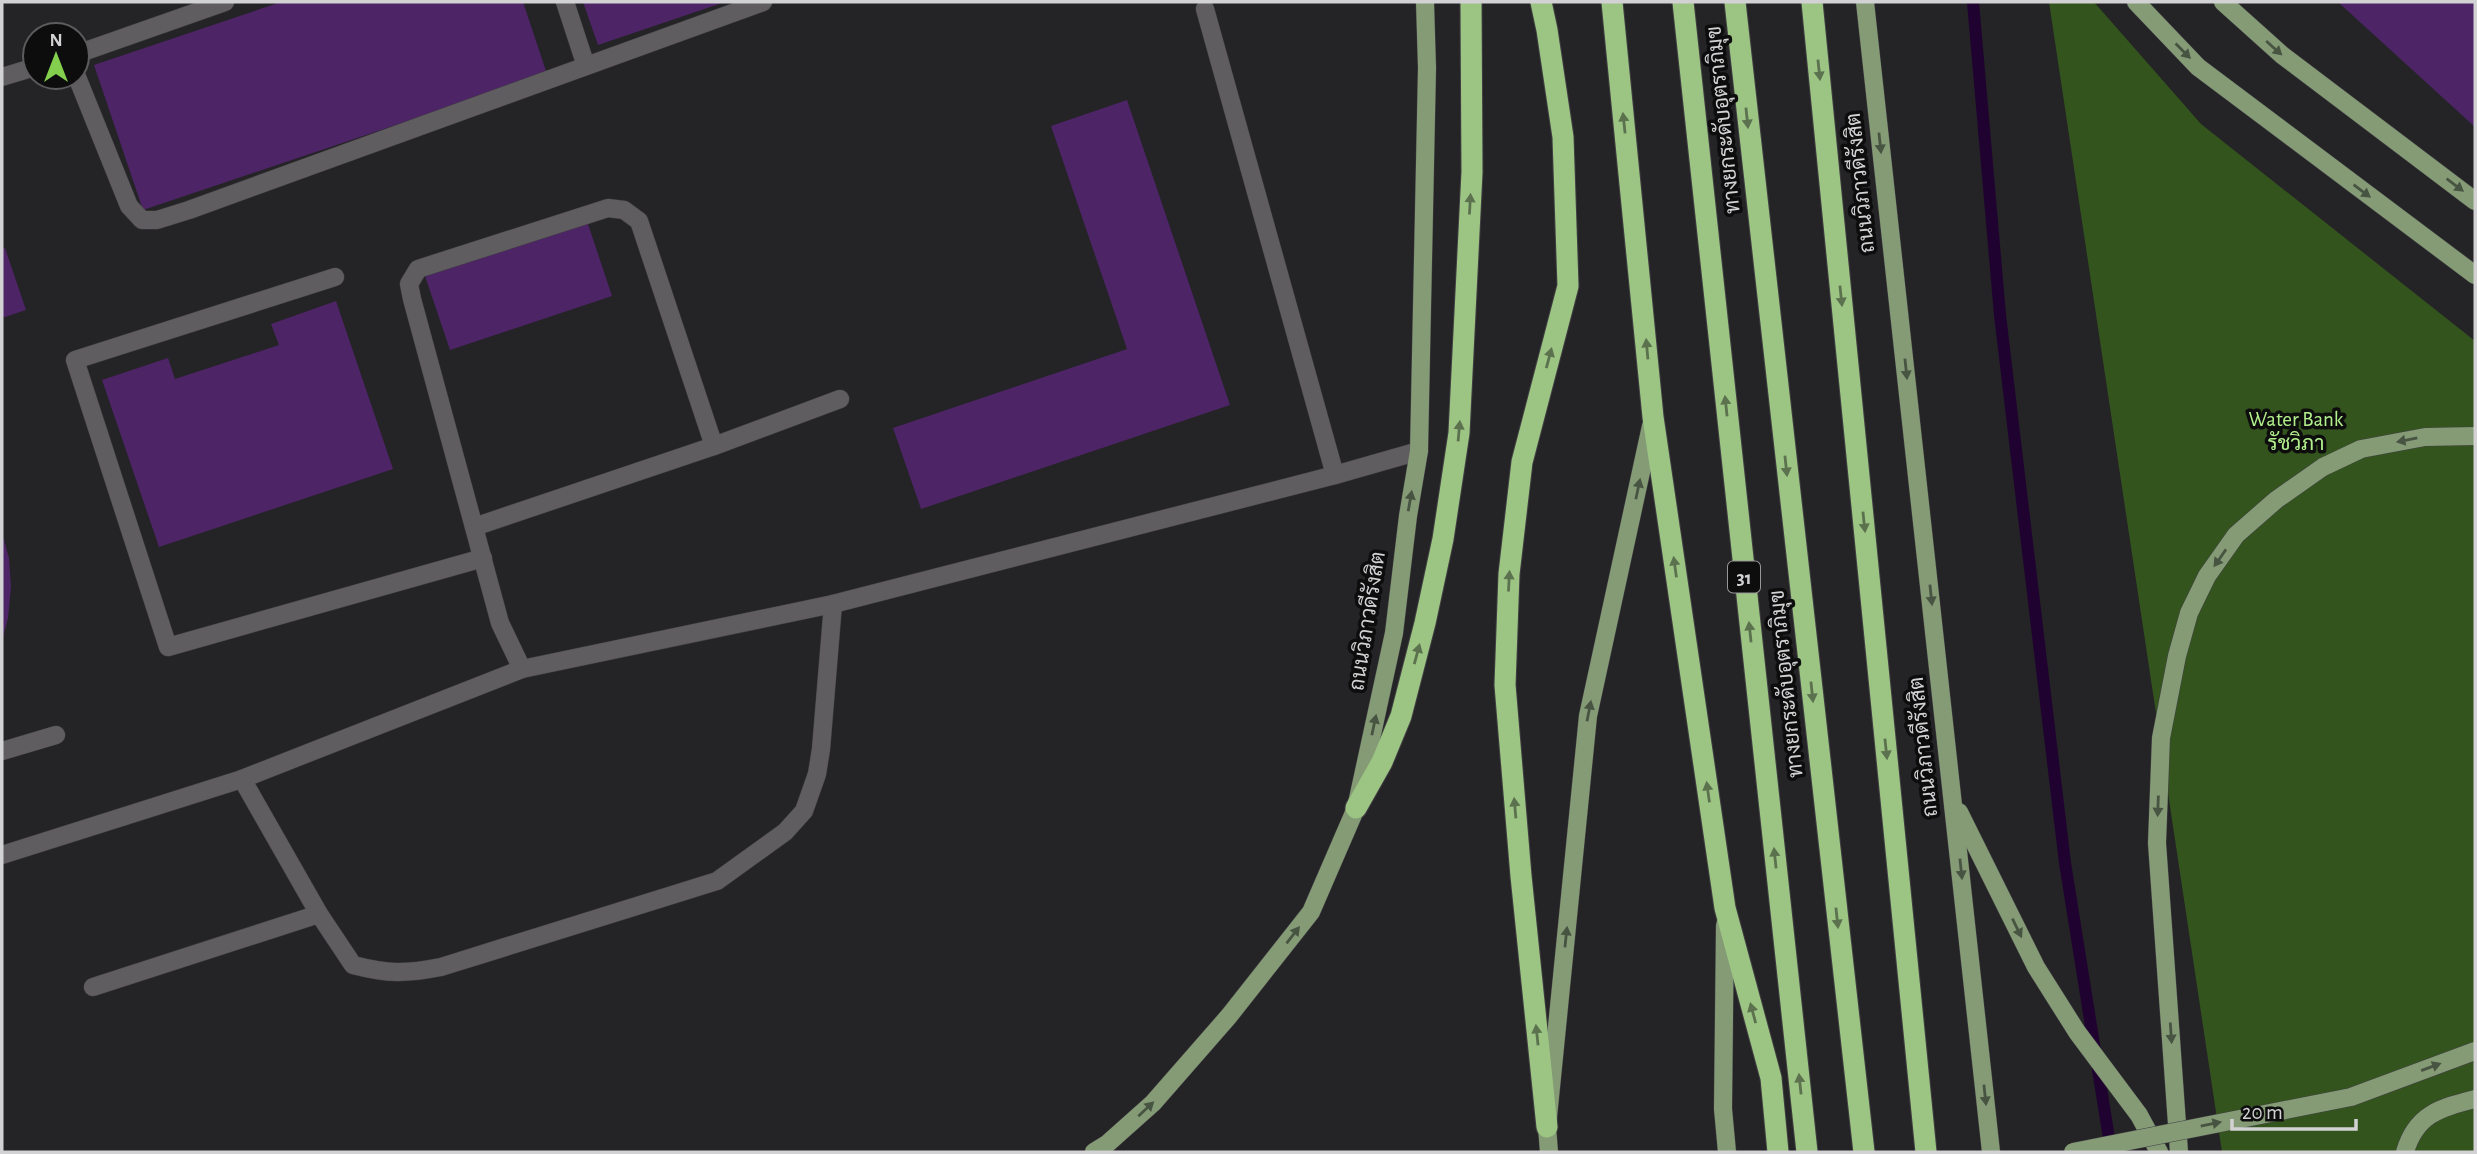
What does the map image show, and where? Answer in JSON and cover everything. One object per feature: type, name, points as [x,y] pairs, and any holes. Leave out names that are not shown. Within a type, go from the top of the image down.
[{"type":"highway","points":[[1356,808],[1382,762],[1401,716],[1443,539],[1459,433],[1472,172],[1471,2]]},
{"type":"highway","points":[[1541,2],[1563,137],[1568,286],[1522,462],[1509,574],[1505,685],[1522,889],[1547,1127]]},
{"type":"highway","points":[[1612,2],[1653,417],[1725,908],[1770,1078],[1778,1152]]},
{"type":"highway","name":"ทางยกระดับอุตราภิมุข","points":[[1683,2],[1807,1152]]},
{"type":"highway","name":"ทางยกระดับอุตราภิมุข","points":[[1735,2],[1864,1152]]},
{"type":"highway","name":"ถนนวิภาวดีรังสิต","points":[[1812,2],[1926,1152]]},
{"type":"main road","name":"ถนนวิภาวดีรังสิต","points":[[1094,1152],[1107,1144],[1153,1103],[1229,1016],[1311,912],[1356,808],[1394,633],[1419,451],[1427,68],[1425,2]]},
{"type":"main road","name":"ถนนวิภาวดีรังสิต","points":[[1865,2],[1991,1152]]},
{"type":"main road","points":[[2136,2],[2198,67],[2475,275]]},
{"type":"main road","points":[[2224,2],[2282,55],[2475,201]]},
{"type":"main road","points":[[1549,1152],[1547,1127],[1588,716],[1653,417]]},
{"type":"main road","points":[[2179,1152],[2157,843],[2161,738],[2176,656],[2189,613],[2207,576],[2236,536],[2276,500],[2323,467],[2361,449],[2425,437],[2475,436]]},
{"type":"main road","points":[[1954,801],[2036,967],[2077,1032],[2139,1115],[2159,1152]]},
{"type":"main road","points":[[1725,908],[1723,1109],[1727,1152]]},
{"type":"main road","points":[[2073,1152],[2350,1097],[2475,1051]]},
{"type":"main road","points":[[2404,1152],[2410,1135],[2429,1114],[2475,1099]]},
{"type":"street","points":[[91,49],[225,2]]},
{"type":"street","points":[[565,2],[586,66]]},
{"type":"street","points":[[83,91],[129,206],[142,220],[157,220],[763,2]]},
{"type":"street","points":[[1205,9],[1335,475]]},
{"type":"street","points":[[2,77],[21,71]]},
{"type":"street","points":[[522,669],[500,623],[412,299],[409,284],[418,269],[608,208],[624,210],[639,221],[714,446]]},
{"type":"street","points":[[335,277],[75,360],[168,647],[482,558]]},
{"type":"street","points":[[474,527],[714,446],[840,399]]},
{"type":"street","points":[[2,855],[242,779],[522,669],[832,604],[1419,451]]},
{"type":"street","points":[[242,779],[319,914],[353,965],[383,972],[409,973],[441,967],[717,880],[785,832],[804,811],[817,774],[832,604]]},
{"type":"street","points":[[2,751],[56,735]]},
{"type":"street","points":[[93,988],[319,914]]},
{"type":"green space","name":"Water Bank รัชวิภา","points":[[2049,2],[2094,2],[2201,124],[2475,341],[2475,1152],[2222,1152]]},
{"type":"building","points":[[281,2],[523,2],[547,74],[143,210],[94,65]]},
{"type":"building","points":[[583,2],[725,2],[598,45]]},
{"type":"building","points":[[2338,2],[2475,2],[2475,127]]},
{"type":"building","points":[[1127,100],[1230,405],[921,509],[893,428],[1127,349],[1051,126]]},
{"type":"building","points":[[586,218],[612,296],[450,350],[424,273]]},
{"type":"building","points":[[5,248],[26,310],[2,318],[2,249]]},
{"type":"building","points":[[336,301],[393,469],[159,547],[102,380],[168,358],[175,379],[279,345],[271,324]]},
{"type":"building","points":[[2,533],[9,558],[11,587],[3,637]]},
{"type":"waterway","points":[[1973,2],[2000,315],[2065,863],[2111,1151]]}]
